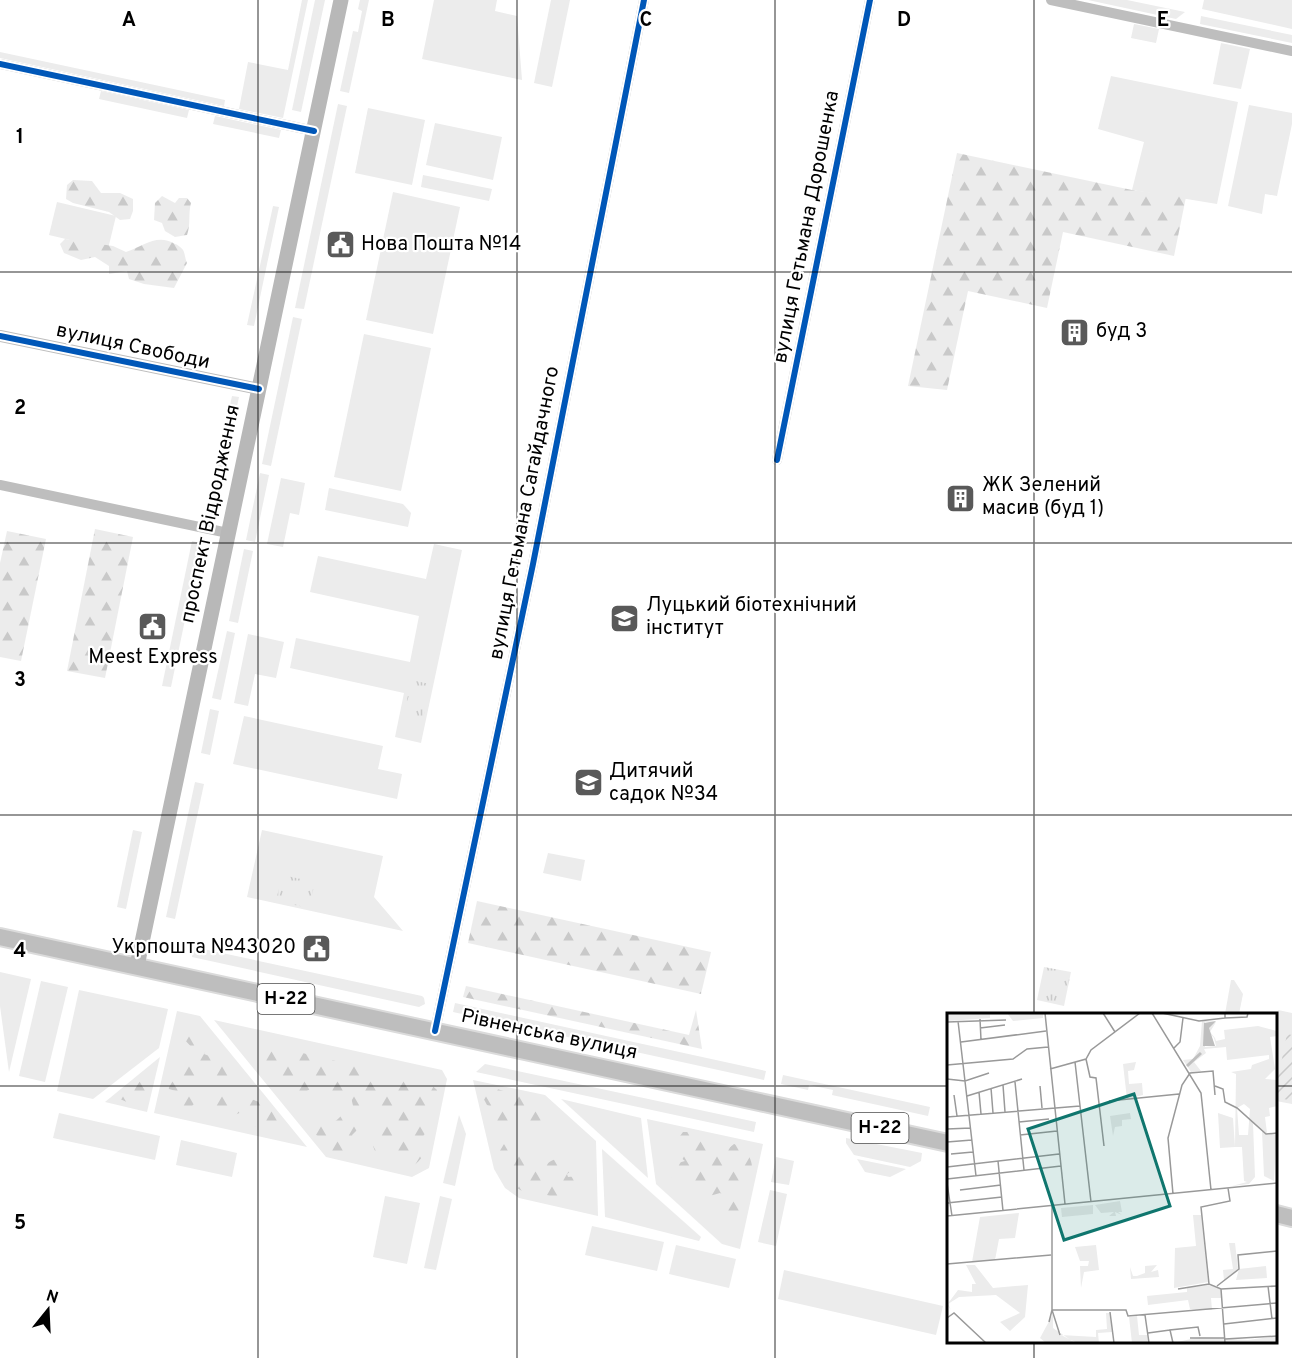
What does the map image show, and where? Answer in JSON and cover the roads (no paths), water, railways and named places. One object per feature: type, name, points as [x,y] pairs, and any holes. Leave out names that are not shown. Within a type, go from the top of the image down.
[{"type":"main road","name":"проспект Відродження","points":[[136,966],[341,0]]},
{"type":"main road","name":"Рівненська вулиця","points":[[0,937],[947,1143]]},
{"type":"main road","points":[[1277,1214],[1292,1218]]},
{"type":"street","name":"вулиця Гетьмана Сагайдачного","points":[[435,1031],[533,564],[644,0]]},
{"type":"street","name":"вулиця Гетьмана Дорошенка","points":[[777,460],[870,0]]},
{"type":"street","points":[[1051,0],[1292,51]]},
{"type":"street","points":[[0,64],[314,132]]},
{"type":"street","name":"вулиця Свободи","points":[[0,336],[259,389]]},
{"type":"street","points":[[0,485],[228,533]]},
{"type":"place","name":"Нова Пошта №14","points":[[340,245]]},
{"type":"place","name":"буд 3","points":[[1075,332]]},
{"type":"place","name":"ЖК Зелений масив (буд 1)","points":[[961,498]]},
{"type":"place","name":"Луцький біотехнічний інститут","points":[[625,618]]},
{"type":"place","name":"Meest Express","points":[[153,627]]},
{"type":"place","name":"Дитячий садок №34","points":[[588,783]]},
{"type":"place","name":"Укрпошта №43020","points":[[317,948]]}]
